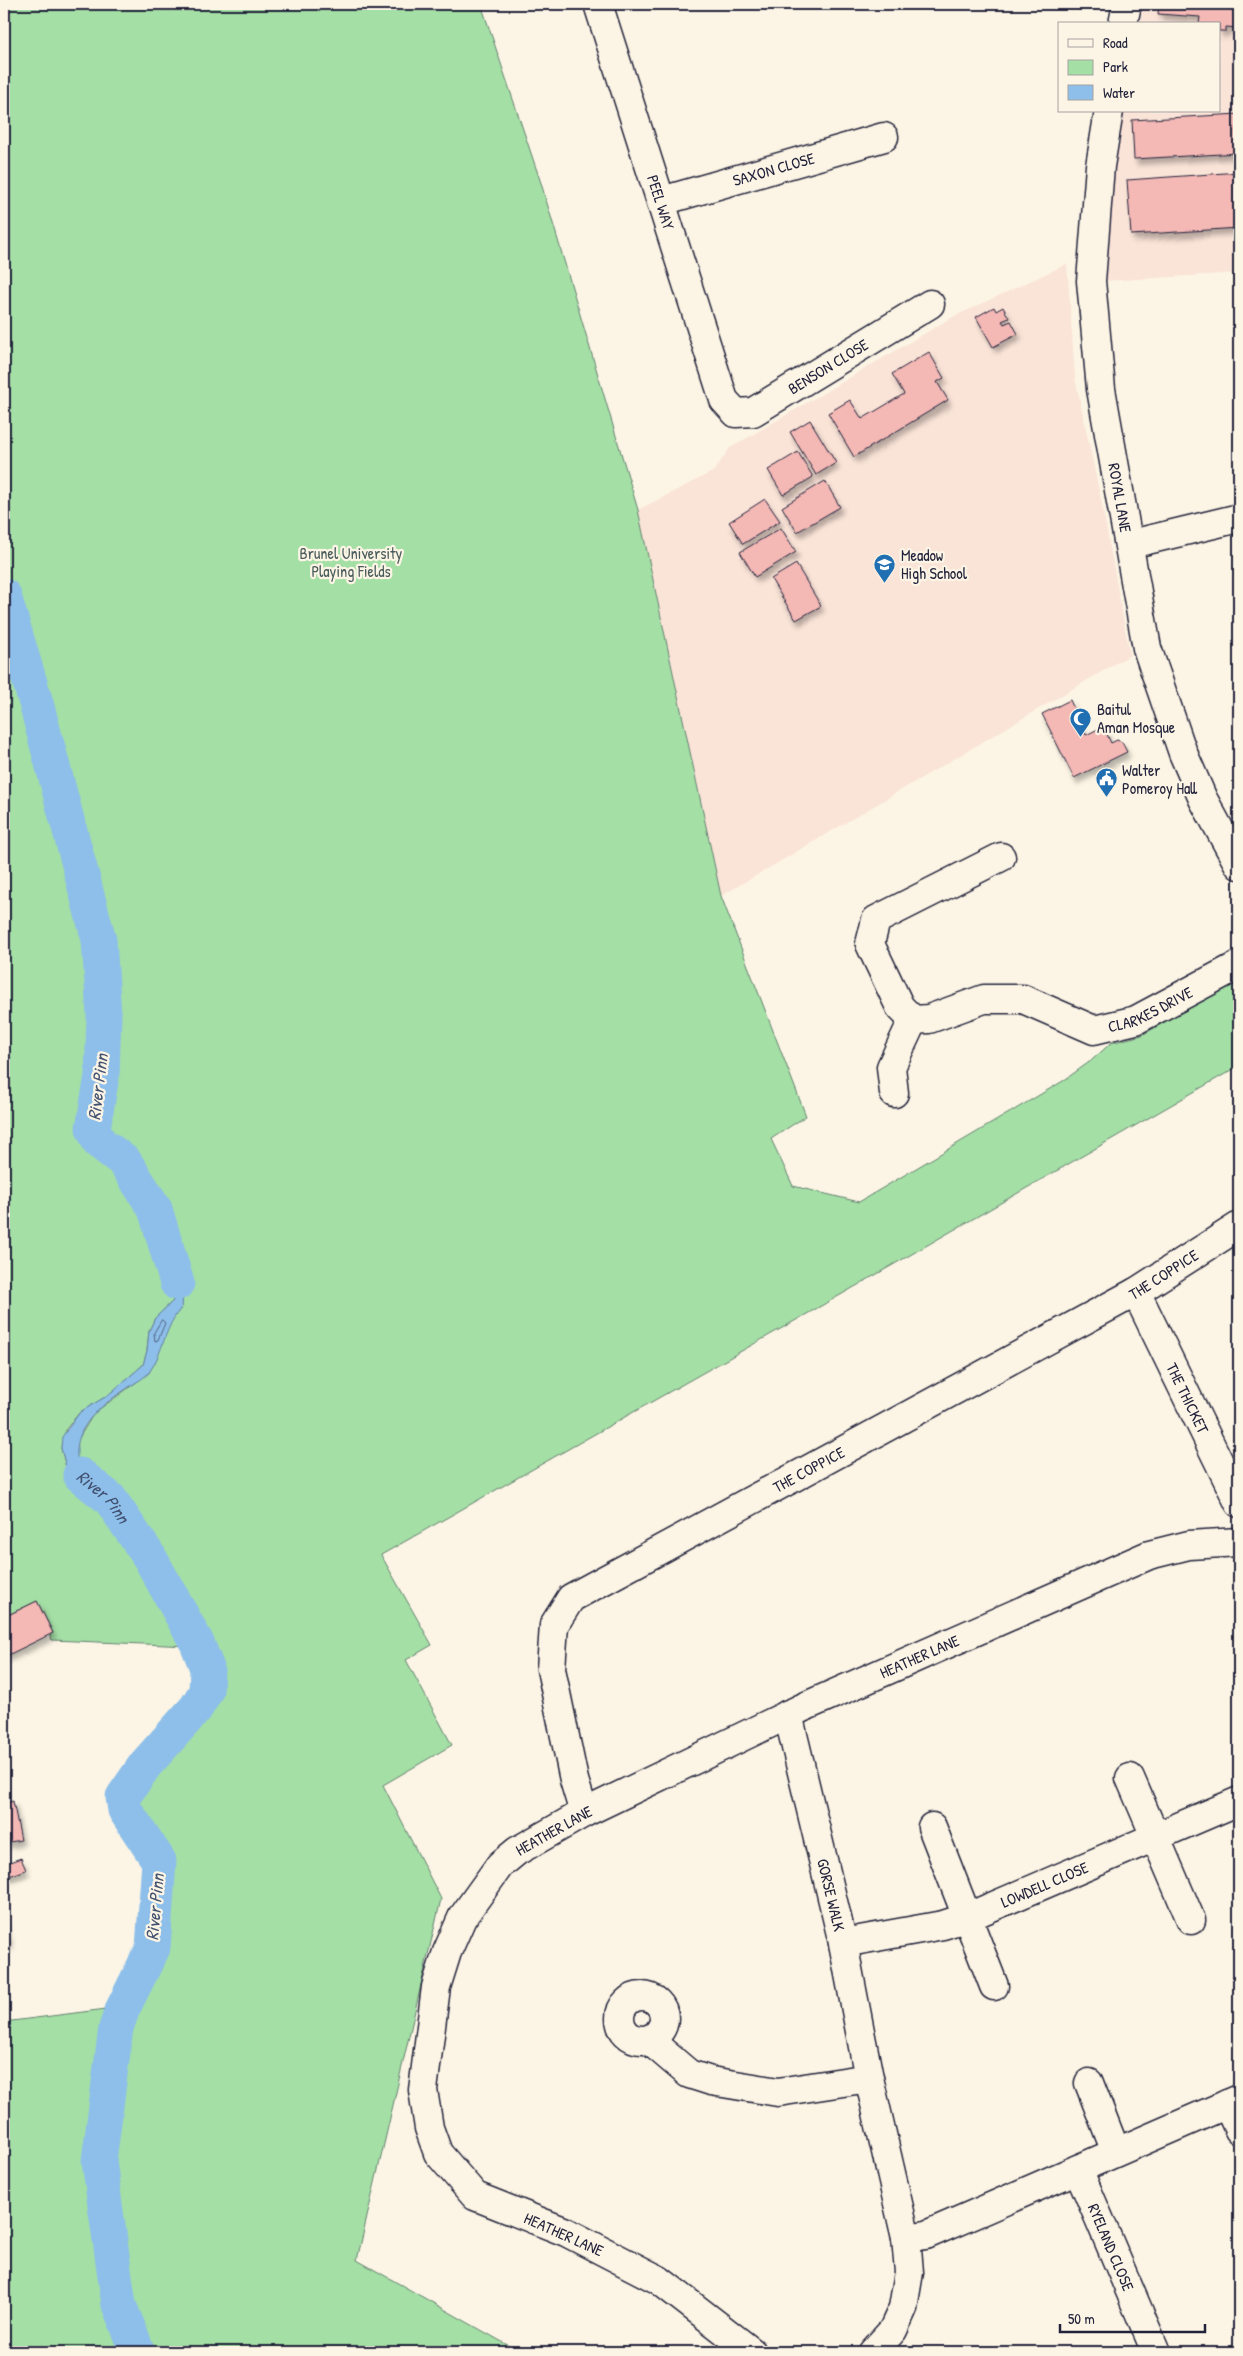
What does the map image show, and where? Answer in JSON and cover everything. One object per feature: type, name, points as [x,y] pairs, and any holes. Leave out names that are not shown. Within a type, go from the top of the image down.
[{"type":"street","name":"PEEL WAY","points":[[598,4],[724,400]]},
{"type":"street","points":[[1123,22],[1127,4]]},
{"type":"street","name":"ROYAL LANE","points":[[1109,112],[1100,166],[1091,281],[1101,388],[1131,544],[1147,648],[1158,685],[1183,753],[1203,798],[1239,865]]},
{"type":"street","name":"SAXON CLOSE","points":[[662,201],[884,137]]},
{"type":"street","name":"BENSON CLOSE","points":[[724,400],[736,413],[753,412],[930,304]]},
{"type":"street","points":[[1131,544],[1239,518]]},
{"type":"street","points":[[894,1093],[891,1067],[913,1020],[900,1007],[870,944],[876,920],[1001,857]]},
{"type":"street","name":"CLARKES DRIVE","points":[[913,1020],[929,1019],[984,999],[1023,999],[1094,1030],[1136,1020],[1239,965]]},
{"type":"street","name":"THE COPPICE","points":[[584,1813],[574,1780],[551,1669],[554,1626],[571,1598],[1136,1292],[1239,1226]]},
{"type":"street","name":"THE THICKET","points":[[1136,1292],[1239,1503]]},
{"type":"street","name":"HEATHER LANE","points":[[752,2352],[659,2280],[566,2232],[475,2196],[438,2154],[428,2128],[423,2090],[436,1987],[447,1952],[462,1918],[486,1882],[517,1851],[584,1813],[788,1714],[1149,1555],[1189,1546],[1239,1542]]},
{"type":"street","name":"GORSE WALK","points":[[788,1714],[842,1943],[869,2078],[906,2238],[909,2272],[903,2308],[893,2330],[873,2352]]},
{"type":"street","points":[[1130,1778],[1191,1920]]},
{"type":"street","name":"LOWDELL CLOSE","points":[[842,1943],[942,1925],[968,1917],[1239,1801]]},
{"type":"street","points":[[932,1827],[994,1986]]},
{"type":"street","points":[[649,2040],[688,2074],[711,2081],[778,2092],[869,2078]]},
{"type":"street","points":[[1089,2083],[1116,2152]]},
{"type":"street","points":[[906,2238],[926,2235],[1233,2102],[1239,2130]]},
{"type":"street","name":"RYELAND CLOSE","points":[[1078,2169],[1156,2352]]},
{"type":"shaded area","points":[[1127,4],[1239,4],[1239,273],[1103,281],[1109,112],[1220,112],[1220,22],[1123,22]]},
{"type":"shaded area","name":"Meadow High School","points":[[1067,264],[1075,378],[1102,505],[1130,655],[721,896],[638,510],[714,471],[730,448],[951,318]]},
{"type":"green space","name":"Brunel University Playing Fields","points":[[4,4],[481,4],[541,183],[638,510],[721,896],[806,1116],[771,1139],[793,1186],[859,1202],[1063,1081],[1092,1060],[1111,1043],[1142,1035],[1239,979],[1239,1066],[844,1293],[381,1555],[432,1645],[406,1660],[452,1745],[383,1785],[441,1899],[357,2260],[520,2352],[4,2352],[4,2022],[122,2007],[146,1945],[154,1863],[120,1818],[117,1794],[199,1689],[199,1666],[189,1646],[52,1640],[50,1634],[53,1633],[37,1601],[4,1617]],"holes":[[[166,1264],[183,1290],[182,1307],[172,1318],[149,1373],[94,1413],[77,1441],[76,1457],[79,1468],[114,1509],[67,1471],[61,1448],[66,1429],[80,1412],[107,1396],[143,1365],[147,1351],[149,1331],[155,1318],[173,1301],[173,1278]]]},
{"type":"water","points":[[163,1236],[182,1269],[182,1307],[171,1323],[150,1371],[99,1409],[83,1429],[78,1441],[79,1468],[111,1489],[115,1510],[67,1471],[61,1448],[62,1437],[80,1412],[107,1396],[143,1365],[147,1351],[149,1331],[155,1318],[173,1301],[173,1278],[166,1264]]},
{"type":"building","points":[[1159,4],[1239,4],[1239,28],[1226,27],[1226,31],[1220,31],[1220,22],[1199,22],[1200,17],[1158,14]]},
{"type":"building","points":[[1239,114],[1239,153],[1134,159],[1132,120]]},
{"type":"building","points":[[1239,172],[1239,228],[1131,235],[1127,180]]},
{"type":"building","points":[[994,307],[996,311],[1003,307],[1009,318],[1002,321],[1004,324],[1011,321],[1018,334],[993,347],[976,317]]},
{"type":"building","points":[[929,352],[944,378],[937,382],[948,400],[854,457],[828,413],[850,400],[862,419],[904,394],[892,374]]},
{"type":"building","points":[[810,420],[836,463],[816,475],[790,432]]},
{"type":"building","points":[[798,452],[813,477],[783,495],[768,470]]},
{"type":"building","points":[[825,481],[840,507],[797,532],[782,507]]},
{"type":"building","points":[[765,499],[780,521],[743,544],[729,522]]},
{"type":"building","points":[[781,528],[796,552],[755,577],[740,552]]},
{"type":"building","points":[[796,564],[821,606],[796,620],[771,579]]},
{"type":"building","name":"Baitul Aman Mosque","points":[[1070,700],[1086,735],[1100,728],[1105,730],[1111,743],[1117,740],[1122,742],[1127,752],[1074,778],[1042,714]]},
{"type":"building","points":[[37,1601],[53,1633],[4,1657],[4,1617]]},
{"type":"building","points":[[4,1793],[6,1803],[13,1801],[21,1840],[4,1843]]},
{"type":"building","points":[[21,1858],[26,1870],[4,1878],[4,1864]]},
{"type":"building","points":[[4,1921],[10,1943],[4,1945]]},
{"type":"waterway","name":"River Pinn","points":[[4,596],[36,703],[99,940],[104,1015],[102,1076],[93,1128],[99,1142],[125,1162],[155,1209],[177,1283]]},
{"type":"waterway","name":"River Pinn","points":[[80,1475],[110,1499],[150,1558],[197,1643],[207,1668],[206,1691],[196,1708],[145,1765],[123,1797],[125,1810],[159,1861],[153,1948],[123,2008],[116,2028],[99,2161],[119,2305],[138,2352]]},
{"type":"place","name":"Meadow High School","points":[[885,583]]},
{"type":"place","name":"Baitul Aman Mosque","points":[[1081,737]]},
{"type":"place","name":"Walter Pomeroy Hall","points":[[1106,798]]}]
